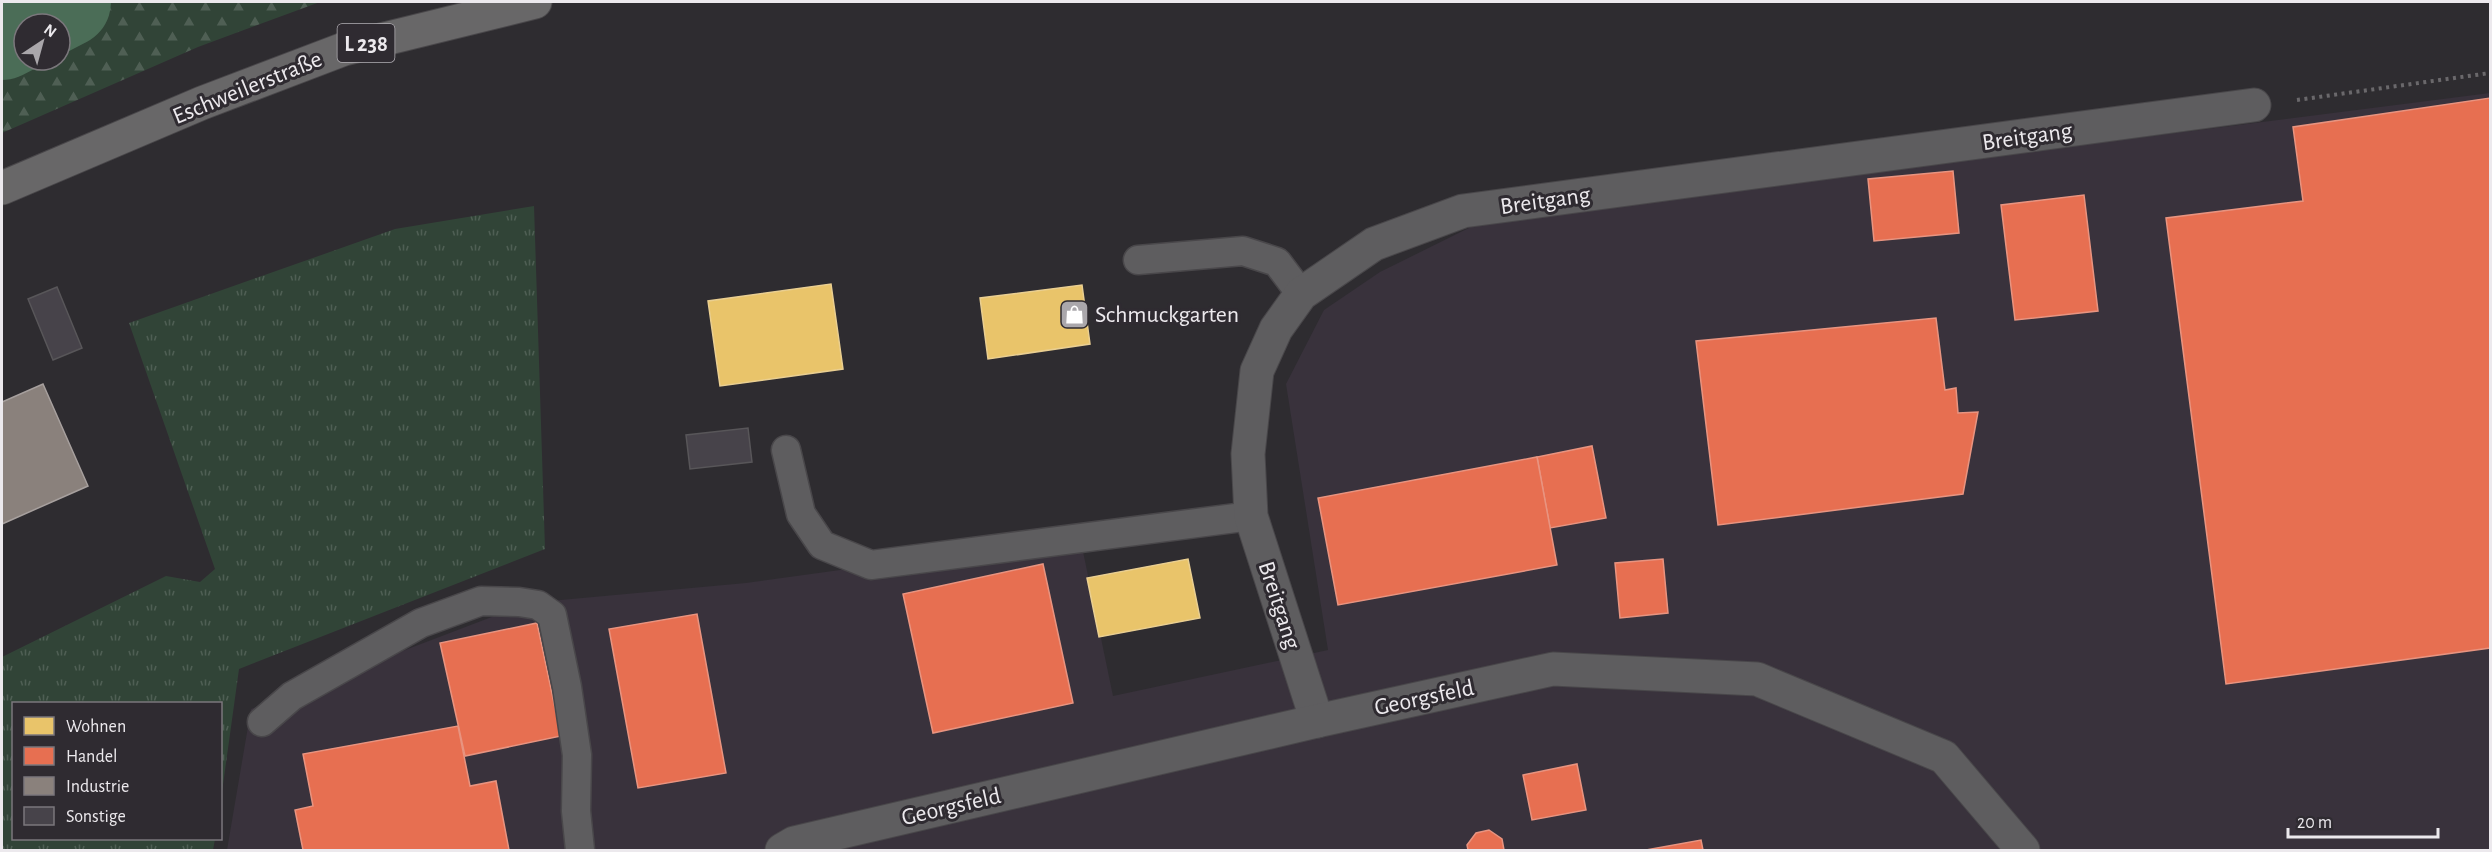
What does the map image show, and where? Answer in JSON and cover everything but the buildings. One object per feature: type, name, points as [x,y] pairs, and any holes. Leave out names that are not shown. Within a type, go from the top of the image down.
[{"type":"main road","name":"Eschweilerstraße","points":[[2,188],[202,104],[344,49],[535,2]]},
{"type":"street","name":"Breitgang","points":[[1317,721],[1251,516],[1248,454],[1257,371],[1276,329],[1301,294],[1374,244],[1463,211],[2254,105]]},
{"type":"street","name":"Georgsfeld","points":[[782,850],[794,843],[1317,721],[1553,669],[1757,679],[1944,757],[2023,850]]},
{"type":"lane","points":[[1138,260],[1243,251],[1277,261],[1301,294]]},
{"type":"lane","points":[[786,450],[801,514],[822,545],[871,565],[1251,516]]},
{"type":"lane","points":[[262,722],[292,696],[422,623],[481,601],[538,605],[552,615],[567,687],[577,755],[576,811],[580,850]]},
{"type":"path","points":[[2254,105],[2490,73]]},
{"type":"shaded area","points":[[2490,93],[2490,850],[227,850],[251,709],[528,603],[746,583],[1080,537],[1113,696],[1328,650],[1286,384],[1324,310],[1380,272],[1483,221]]},
{"type":"green space","points":[[2,2],[320,2],[198,47],[2,133]]},
{"type":"green space","points":[[534,206],[545,549],[239,669],[222,792],[222,702],[12,702],[12,840],[215,840],[213,850],[2,850],[2,657],[166,576],[200,582],[215,569],[129,323],[395,229]]},
{"type":"waterway","points":[[2,35],[66,2]]},
{"type":"place","name":"Schmuckgarten","points":[[1074,314]]}]
